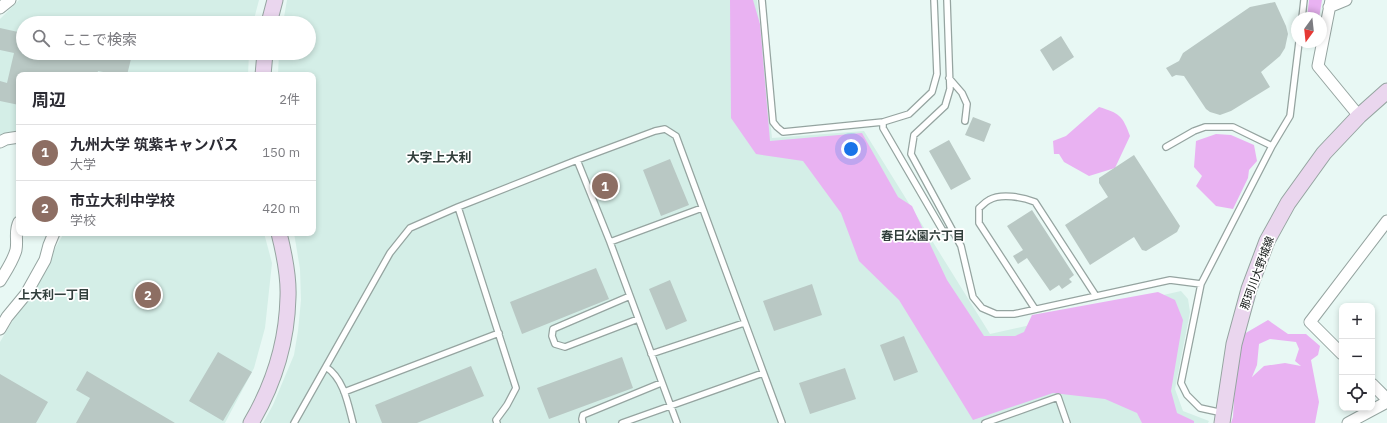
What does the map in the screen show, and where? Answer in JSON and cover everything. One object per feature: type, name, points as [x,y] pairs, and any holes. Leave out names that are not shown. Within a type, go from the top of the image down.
[{"type":"main road","points":[[271,16],[275,0]]},
{"type":"main road","points":[[263,72],[264,60]]},
{"type":"main road","name":"那珂川大野城線","points":[[1223,418],[1234,344],[1249,289],[1267,241],[1288,203],[1324,153],[1359,116],[1387,91]]},
{"type":"main road","points":[[251,423],[275,373],[285,338],[288,296],[284,256],[280,236]]},
{"type":"street","points":[[1346,0],[1330,4],[1318,66],[1359,116]]},
{"type":"street","points":[[0,142],[6,139],[16,137]]},
{"type":"street","points":[[1339,351],[1310,322],[1387,221]]},
{"type":"street","points":[[0,282],[12,261],[16,249],[16,236]]},
{"type":"street","points":[[0,329],[7,317],[26,294],[45,260],[53,236]]},
{"type":"street","points":[[1348,423],[1387,401],[1375,387]]},
{"type":"lane","points":[[762,0],[773,122],[783,132],[882,122],[909,114],[932,92],[937,74],[934,0]]},
{"type":"lane","points":[[947,0],[950,89],[945,106],[914,135],[911,154],[961,246],[973,297],[982,308],[996,314],[1014,314],[1170,280],[1201,284]]},
{"type":"lane","points":[[1303,12],[1304,0]]},
{"type":"lane","points":[[1223,418],[1200,408],[1187,395],[1181,383],[1201,284],[1272,146],[1290,116],[1298,48]]},
{"type":"lane","points":[[949,78],[962,93],[967,104],[965,121]]},
{"type":"lane","points":[[882,122],[883,128],[943,231],[954,232]]},
{"type":"lane","points":[[1166,146],[1194,131],[1206,127],[1233,127],[1272,146]]},
{"type":"lane","points":[[294,423],[390,253],[410,228],[458,207],[577,160],[665,129],[676,136],[782,423]]},
{"type":"lane","points":[[577,160],[610,242],[677,423]]},
{"type":"lane","points":[[1035,309],[979,223],[979,208],[989,200],[1002,197],[1024,197],[1035,202],[1096,296]]},
{"type":"lane","points":[[458,207],[516,388],[496,420],[497,423]]},
{"type":"lane","points":[[610,242],[702,208]]},
{"type":"lane","points":[[630,296],[553,330],[552,336],[555,344],[565,347],[638,319]]},
{"type":"lane","points":[[651,354],[744,323]]},
{"type":"lane","points":[[344,392],[499,333]]},
{"type":"lane","points":[[326,368],[334,372],[344,392],[353,423]]},
{"type":"lane","points":[[622,423],[763,373]]},
{"type":"lane","points":[[583,423],[583,415],[661,383]]},
{"type":"lane","points":[[985,423],[1058,397],[1067,423]]},
{"type":"shaded area","points":[[19,0],[259,0],[255,16],[16,16],[16,60],[249,60],[248,72],[16,72],[16,132],[0,137],[0,19]]},
{"type":"shaded area","points":[[287,0],[757,0],[772,138],[864,131],[990,334],[1181,291],[1188,299],[1190,312],[1175,389],[1183,411],[1209,421],[1208,423],[263,423],[273,405],[294,355],[301,300],[300,269],[294,236],[316,236],[316,72],[278,72],[279,60],[316,60],[316,16],[284,16]]},
{"type":"shaded area","points":[[730,0],[753,0],[760,24],[770,141],[862,133],[898,197],[912,206],[947,280],[984,336],[1015,336],[1024,332],[1032,315],[1158,292],[1175,300],[1183,320],[1171,391],[1177,413],[1194,421],[1194,423],[1142,423],[1137,413],[1105,399],[1053,393],[973,420],[899,300],[859,261],[841,213],[803,161],[756,154],[731,118]]},
{"type":"shaded area","points":[[1309,0],[1322,0],[1320,12],[1308,12]]},
{"type":"shaded area","points":[[1099,107],[1111,111],[1119,116],[1125,124],[1130,136],[1115,168],[1089,176],[1064,162],[1059,154],[1054,154],[1053,141],[1066,136]]},
{"type":"shaded area","points":[[1216,134],[1231,135],[1254,145],[1257,161],[1249,170],[1248,178],[1233,209],[1216,206],[1196,186],[1202,176],[1194,167],[1196,141]]},
{"type":"shaded area","points":[[62,236],[265,236],[272,263],[265,328],[254,368],[225,423],[0,423],[0,342]]},
{"type":"shaded area","points":[[1268,320],[1288,334],[1306,334],[1320,346],[1318,355],[1311,360],[1319,402],[1315,423],[1231,423],[1233,417],[1235,383],[1244,334]],"holes":[[[1270,339],[1296,342],[1299,349],[1295,361],[1301,366],[1285,363],[1264,366],[1252,377],[1257,365],[1259,344]]]},
{"type":"building","points":[[1275,2],[1288,34],[1285,48],[1280,56],[1261,72],[1270,87],[1231,111],[1220,115],[1210,112],[1206,109],[1184,76],[1176,75],[1172,77],[1166,68],[1179,61],[1183,53],[1250,7]]},
{"type":"building","points":[[0,28],[16,32],[16,60],[131,60],[128,72],[16,72],[16,104],[0,101],[0,81],[7,83],[14,53],[0,50]]},
{"type":"building","points":[[1061,36],[1074,57],[1053,71],[1040,50]]},
{"type":"building","points":[[973,117],[991,124],[984,142],[965,135]]},
{"type":"building","points":[[949,140],[971,179],[951,190],[929,151]]},
{"type":"building","points":[[1134,155],[1180,226],[1177,232],[1146,251],[1142,250],[1134,237],[1090,265],[1065,225],[1108,197],[1099,183],[1099,178]]},
{"type":"building","points":[[670,159],[689,205],[661,216],[643,170]]},
{"type":"building","points":[[1032,210],[1074,275],[1069,279],[1072,282],[1062,289],[1059,285],[1050,291],[1027,258],[1018,264],[1013,256],[1023,250],[1007,226]]},
{"type":"building","points":[[596,268],[609,299],[522,334],[510,302]]},
{"type":"building","points":[[670,280],[687,321],[666,330],[649,289]]},
{"type":"building","points":[[812,284],[822,315],[774,331],[763,301]]},
{"type":"building","points":[[904,336],[918,372],[894,381],[880,345]]},
{"type":"building","points":[[218,352],[252,372],[223,421],[189,401]]},
{"type":"building","points":[[622,357],[633,388],[549,419],[537,388]]},
{"type":"building","points":[[471,366],[484,396],[417,423],[382,423],[375,405]]},
{"type":"building","points":[[845,368],[856,399],[810,414],[799,383]]},
{"type":"building","points":[[87,371],[175,423],[76,423],[90,398],[76,390]]},
{"type":"building","points":[[0,374],[48,402],[36,423],[0,423]]},
{"type":"place","name":"九州大学 筑紫キャンパス","points":[[605,186]]},
{"type":"place","name":"市立大利中学校","points":[[148,295]]},
{"type":"district","name":"大字上大利","points":[[439,157]]},
{"type":"district","name":"春日公園六丁目","points":[[923,235]]},
{"type":"district","name":"上大利一丁目","points":[[54,294]]}]
